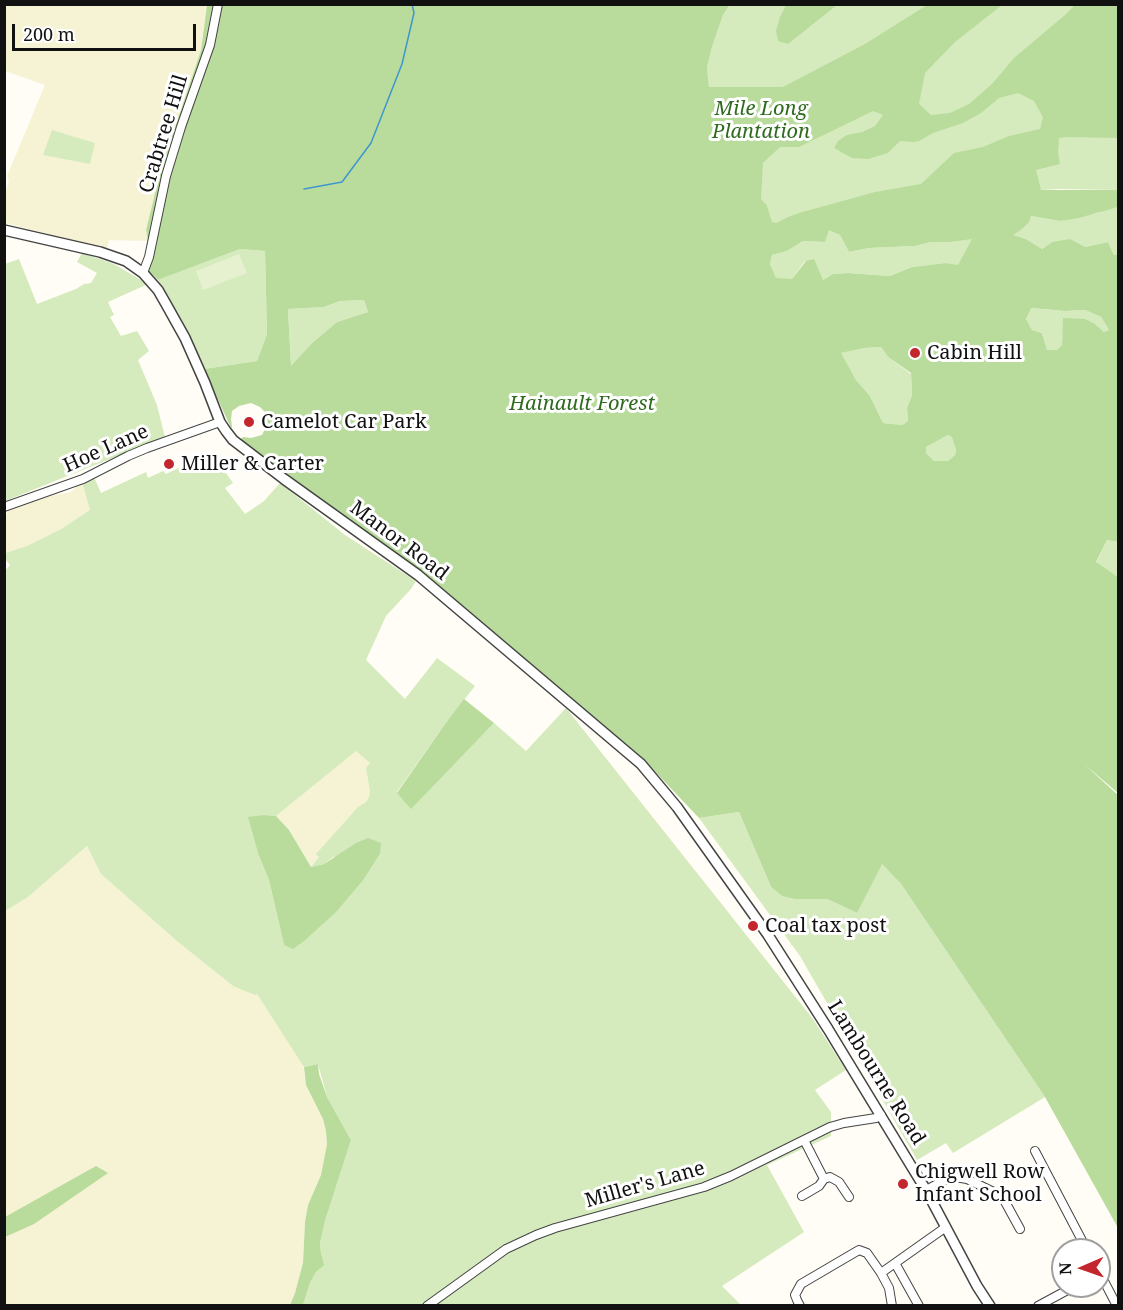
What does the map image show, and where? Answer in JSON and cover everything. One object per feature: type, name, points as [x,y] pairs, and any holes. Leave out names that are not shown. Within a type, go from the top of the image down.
[{"type":"street","name":"Crabtree Hill","points":[[143,273],[149,257],[166,176],[210,45],[218,4]]},
{"type":"street","name":"Manor Road","points":[[4,230],[100,252],[126,261],[143,273],[158,290],[184,338],[220,422],[240,446],[418,575],[641,764],[677,807],[761,926]]},
{"type":"street","name":"Hoe Lane","points":[[4,507],[83,478],[147,448],[220,422]]},
{"type":"street","name":"Lambourne Road","points":[[761,926],[881,1115],[926,1190],[977,1286],[990,1305]]},
{"type":"street","name":"Miller's Lane","points":[[427,1305],[506,1249],[537,1235],[704,1187],[830,1127],[881,1115]]},
{"type":"street","points":[[804,1140],[824,1179]]},
{"type":"street","points":[[1035,1152],[1081,1238]]},
{"type":"street","points":[[802,1196],[830,1177],[835,1179],[849,1197]]},
{"type":"street","points":[[926,1190],[949,1178],[967,1179],[1000,1195],[1020,1229]]},
{"type":"street","points":[[881,1273],[946,1227]]},
{"type":"street","points":[[800,1305],[795,1295],[801,1284],[859,1250],[867,1253],[881,1273],[889,1288],[892,1305]]},
{"type":"street","points":[[895,1263],[919,1305]]},
{"type":"street","points":[[1038,1305],[1052,1298]]},
{"type":"shaded area","points":[[5,5],[207,5],[201,50],[161,169],[146,230],[148,241],[109,240],[107,249],[5,223],[5,194],[9,181],[7,176],[45,85],[5,71]]},
{"type":"shaded area","points":[[82,482],[90,510],[61,529],[27,546],[5,553],[5,514],[9,507],[71,492]]},
{"type":"shaded area","points":[[356,750],[370,763],[366,768],[369,797],[317,854],[319,857],[311,867],[289,830],[276,816]]},
{"type":"shaded area","points":[[87,846],[101,874],[178,942],[233,986],[257,994],[303,1064],[306,1085],[323,1119],[327,1144],[321,1175],[308,1205],[303,1263],[290,1305],[5,1305],[4,911],[28,897]]},
{"type":"green space","points":[[786,4],[837,5],[788,44],[778,41],[776,31]]},
{"type":"green space","name":"Hainault Forest","points":[[207,5],[730,5],[723,15],[712,47],[707,67],[709,87],[783,87],[865,44],[927,5],[1002,5],[955,42],[925,73],[919,104],[931,115],[950,113],[969,104],[992,84],[1014,58],[1075,5],[1118,5],[1118,138],[1059,138],[1060,164],[1036,170],[1041,190],[1118,190],[1118,207],[1060,221],[1031,216],[1029,222],[1013,235],[1026,239],[1042,249],[1052,242],[1070,239],[1085,247],[1108,242],[1114,255],[1118,254],[1118,542],[1107,540],[1096,562],[1118,577],[1118,793],[1084,764],[1118,795],[1118,1228],[1045,1097],[901,884],[882,864],[857,913],[827,899],[794,899],[782,896],[771,887],[739,812],[699,818],[644,760],[573,701],[260,457],[241,439],[262,435],[267,425],[266,413],[260,407],[251,403],[239,406],[232,411],[231,428],[204,369],[257,361],[267,334],[265,251],[240,249],[158,280],[142,268],[146,259],[148,241],[146,230],[161,169],[201,50]],"holes":[[[1018,93],[1034,101],[1043,117],[1040,129],[1009,136],[983,147],[954,153],[921,184],[875,192],[799,213],[776,223],[772,222],[767,205],[761,199],[763,163],[780,147],[799,147],[873,111],[883,115],[875,126],[847,135],[838,141],[834,148],[852,158],[868,159],[888,153],[900,141],[919,141],[933,133],[963,123],[981,113],[999,98]],[[829,230],[840,235],[849,252],[869,248],[915,246],[931,242],[972,239],[958,265],[945,263],[912,267],[890,276],[833,274],[823,280],[814,259],[806,261],[792,279],[776,278],[770,264],[772,255],[787,251],[803,241],[825,242]],[[364,300],[368,312],[337,322],[313,342],[291,366],[288,309],[324,307],[340,301]],[[1031,308],[1085,310],[1101,317],[1109,330],[1104,332],[1085,319],[1063,318],[1062,345],[1057,350],[1047,350],[1042,333],[1032,330],[1026,319]],[[881,347],[888,357],[911,373],[912,395],[907,408],[908,421],[902,425],[883,423],[870,396],[856,380],[841,353]],[[948,435],[952,437],[956,450],[955,455],[948,461],[934,461],[926,453],[926,447]]]},
{"type":"green space","name":"Mile Long Plantation","points":[[730,5],[1118,5],[1118,190],[1059,189],[910,197],[772,223],[767,205],[761,199],[709,87],[707,67],[712,47],[723,15]]},
{"type":"green space","points":[[52,130],[95,143],[90,164],[43,155]]},
{"type":"green space","points":[[1118,207],[1118,254],[1114,255],[1108,242],[1085,247],[1052,242],[1042,249],[1026,239],[1012,235],[1021,230],[1031,216],[1060,221]]},
{"type":"green space","points":[[828,229],[840,235],[849,252],[973,238],[958,266],[945,263],[912,267],[890,276],[833,274],[823,280],[805,261],[792,279],[776,279],[770,264],[772,255],[787,251],[803,241],[825,242]]},
{"type":"green space","points":[[240,249],[265,251],[267,334],[257,361],[204,369],[158,280]]},
{"type":"green space","points":[[82,253],[114,264],[148,284],[108,302],[114,315],[110,317],[121,336],[137,331],[149,351],[138,360],[157,405],[165,437],[5,501],[5,264],[19,259],[37,304],[91,283],[97,273],[77,262]]},
{"type":"green space","points":[[239,254],[247,273],[203,290],[196,271]]},
{"type":"green space","points":[[364,300],[368,312],[337,322],[313,342],[291,367],[288,309],[324,307],[340,301]]},
{"type":"green space","points":[[1030,308],[1085,310],[1101,317],[1109,330],[1104,332],[1095,324],[1062,334],[1062,345],[1058,350],[1047,350],[1042,333],[1032,330],[1026,319]]},
{"type":"green space","points":[[881,347],[888,357],[911,374],[912,395],[907,408],[908,421],[902,425],[883,423],[870,396],[856,380],[840,353]]},
{"type":"green space","points":[[948,435],[952,436],[955,455],[948,461],[934,461],[926,453],[926,447]]},
{"type":"green space","points":[[209,453],[229,466],[223,469],[233,483],[225,488],[245,514],[264,501],[280,483],[345,535],[416,581],[386,616],[366,660],[405,699],[437,658],[475,686],[397,792],[411,808],[494,723],[526,751],[566,708],[813,1019],[846,1070],[815,1090],[831,1112],[831,1136],[767,1165],[804,1232],[722,1286],[741,1305],[303,1305],[310,1283],[323,1265],[320,1243],[351,1140],[327,1097],[318,1064],[304,1067],[257,994],[233,986],[178,942],[101,874],[87,846],[28,897],[5,911],[4,572],[10,565],[5,559],[5,553],[27,546],[61,529],[90,510],[82,482],[94,477],[101,493],[146,472],[148,478],[163,471],[166,474]],"holes":[[[356,751],[370,763],[366,768],[369,797],[316,854],[319,857],[311,867],[324,864],[333,857],[380,854],[364,879],[284,945],[269,880],[259,856],[264,815],[276,816]]]},
{"type":"green space","points":[[1107,540],[1118,542],[1118,577],[1096,563]]},
{"type":"green space","points":[[464,699],[494,723],[411,809],[397,793]]},
{"type":"green space","points":[[739,812],[771,887],[782,896],[794,899],[827,899],[857,913],[881,863],[901,884],[1045,1097],[953,1153],[946,1143],[917,1160],[800,956],[699,818]]},
{"type":"green space","points":[[276,816],[289,830],[311,867],[324,864],[356,843],[368,838],[381,843],[380,854],[364,879],[336,912],[293,949],[284,945],[269,880],[259,856],[248,817]]},
{"type":"green space","points":[[318,1064],[327,1097],[351,1140],[320,1243],[324,1265],[316,1272],[310,1283],[303,1305],[290,1305],[303,1263],[308,1205],[321,1175],[327,1144],[323,1119],[306,1085],[304,1067]]},
{"type":"green space","points":[[96,1166],[108,1173],[34,1224],[5,1237],[5,1217]]},
{"type":"waterway","points":[[304,189],[342,182],[371,143],[402,64],[414,13],[412,4]]},
{"type":"place","name":"Cabin Hill","points":[[915,353]]},
{"type":"place","name":"Camelot Car Park","points":[[249,422]]},
{"type":"place","name":"Miller & Carter","points":[[169,464]]},
{"type":"place","name":"Coal tax post","points":[[753,926]]},
{"type":"place","name":"Chigwell Row Infant School","points":[[903,1184]]}]
